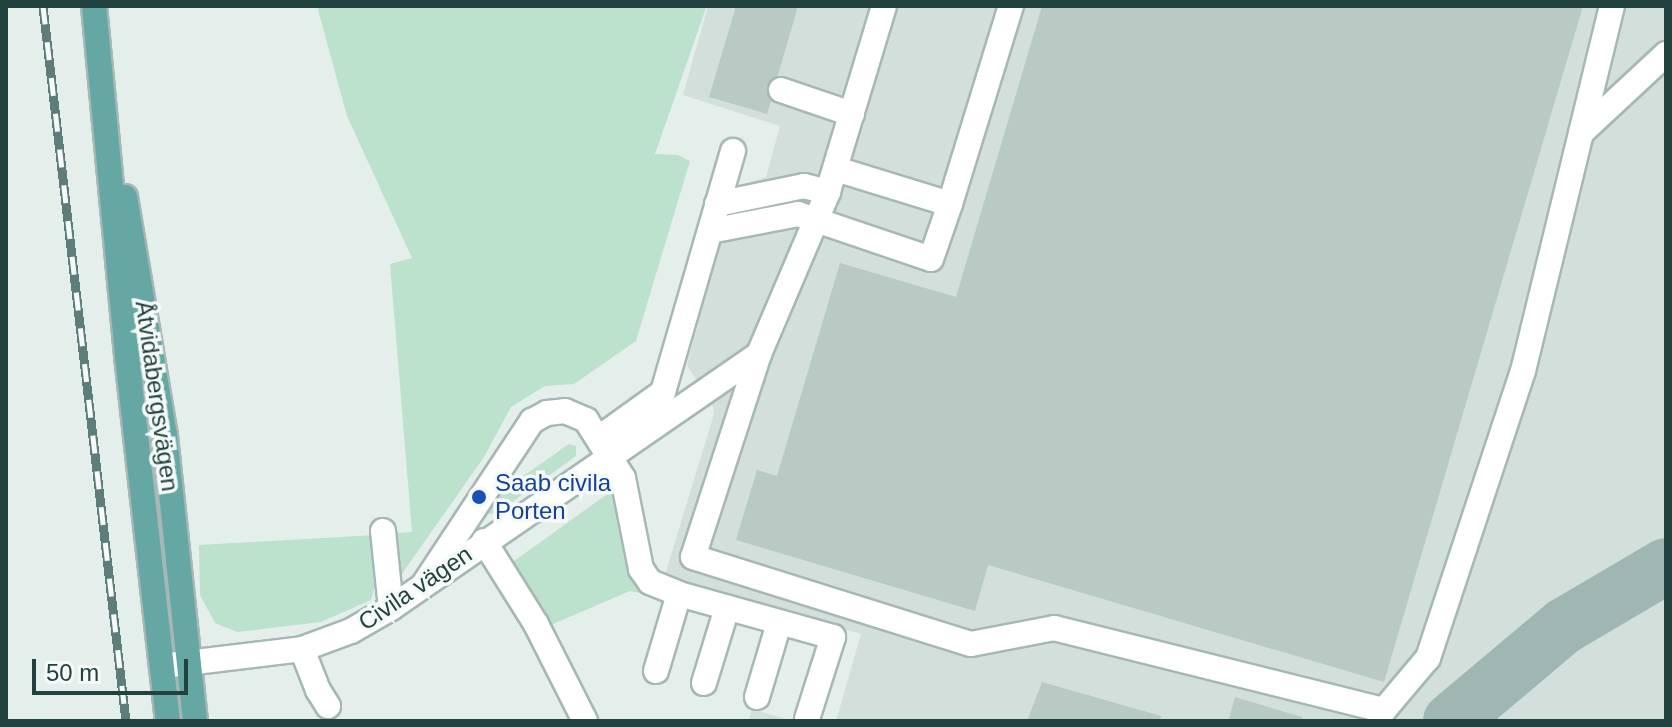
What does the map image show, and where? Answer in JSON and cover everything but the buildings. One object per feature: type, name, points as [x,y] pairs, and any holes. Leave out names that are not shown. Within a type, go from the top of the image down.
[{"type":"main road","name":"Åtvidabergsvägen","points":[[94,6],[117,255],[168,721]]},
{"type":"main road","name":"Åtvidabergsvägen","points":[[102,73],[151,338],[191,662],[195,721]]},
{"type":"street","points":[[884,6],[836,169],[759,354],[693,557],[971,644],[1054,628],[1384,710],[1428,658],[1523,371],[1612,6]]},
{"type":"street","points":[[710,231],[798,214],[931,259],[950,204],[1003,8]]},
{"type":"street","points":[[1581,133],[1666,54]]},
{"type":"street","points":[[781,90],[852,114]]},
{"type":"street","points":[[605,447],[663,392],[733,151]]},
{"type":"street","points":[[836,169],[950,204]]},
{"type":"street","points":[[717,204],[804,186],[828,192]]},
{"type":"street","name":"Civila vägen","points":[[162,666],[302,649],[351,631],[391,608],[484,541],[605,447],[759,354]]},
{"type":"street","points":[[424,584],[532,421],[547,413],[565,411],[586,420],[623,478],[641,569],[650,582],[679,594],[833,637],[807,719]]},
{"type":"street","points":[[383,531],[391,608]]},
{"type":"street","points":[[484,541],[536,624],[585,721]]},
{"type":"street","points":[[656,671],[679,594]]},
{"type":"street","points":[[704,683],[727,608]]},
{"type":"street","points":[[757,697],[779,623]]},
{"type":"street","points":[[302,649],[318,690],[328,706]]},
{"type":"shaded area","points":[[708,6],[1666,6],[1666,721],[836,721],[861,634],[664,578],[714,414],[713,407],[687,365],[722,235],[753,230],[750,208],[744,209],[741,185],[766,177],[780,126],[683,95]]},
{"type":"shaded area","points":[[752,709],[792,721],[749,721]]},
{"type":"green space","points":[[317,6],[706,8],[655,154],[678,155],[690,161],[636,341],[574,384],[545,386],[511,407],[484,457],[399,578],[396,533],[412,532],[390,264],[412,258],[347,116]]},
{"type":"green space","points":[[569,444],[576,446],[576,456],[497,513],[487,514],[489,500]]},
{"type":"green space","points":[[615,493],[651,595],[630,591],[546,627],[510,564],[606,495]]},
{"type":"green space","points":[[375,535],[375,587],[371,600],[321,622],[237,632],[215,623],[200,595],[199,545]]},
{"type":"taxiway","points":[[1451,721],[1564,626],[1666,566]]},
{"type":"railway","points":[[43,6],[126,721]]},
{"type":"place","name":"Saab civila Porten","points":[[479,497]]}]
